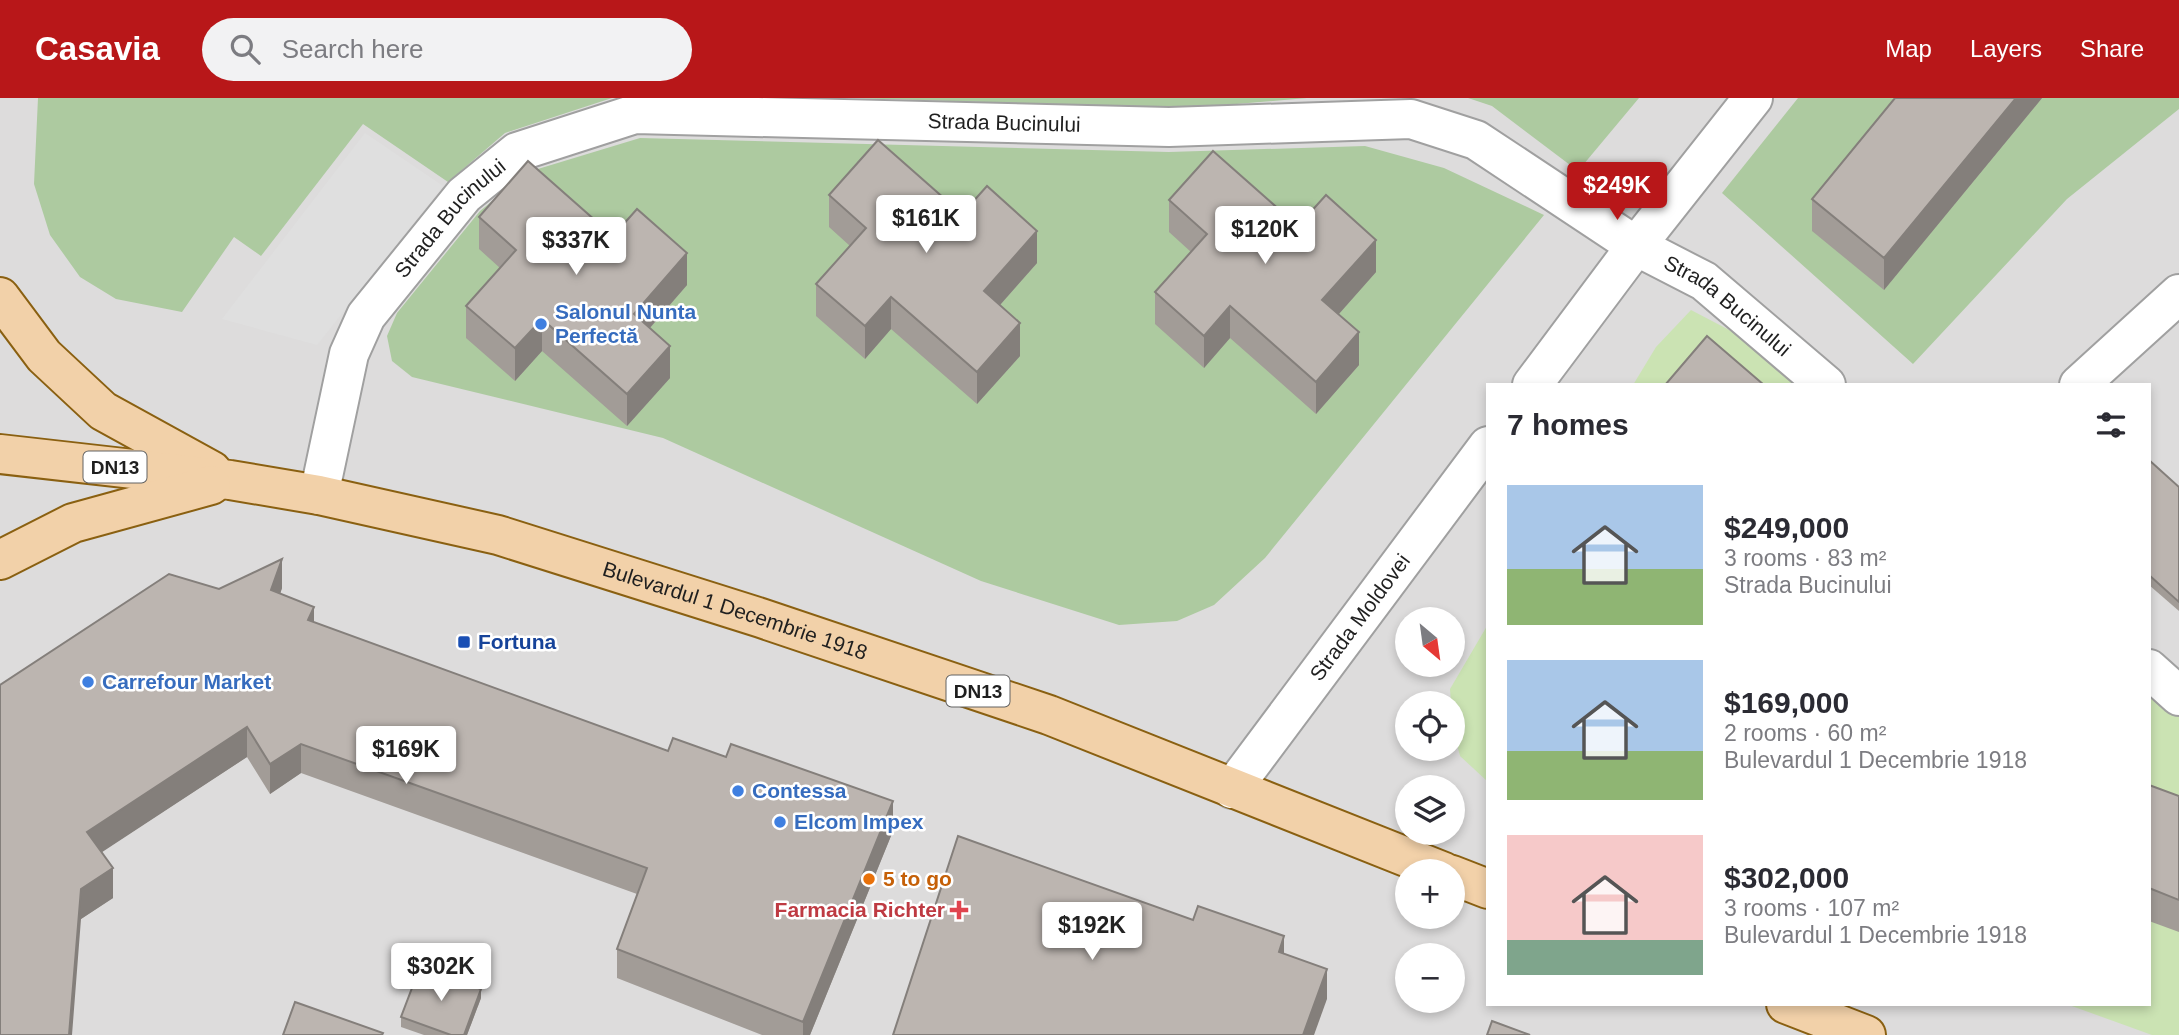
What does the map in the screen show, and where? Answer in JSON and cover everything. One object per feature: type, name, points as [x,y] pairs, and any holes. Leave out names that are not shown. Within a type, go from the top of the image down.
[{"type":"main road","points":[[0,297],[44,356],[103,411],[230,480]]},
{"type":"main road","name":"Bulevardul 1 Decembrie 1918","points":[[0,454],[230,480],[319,495],[498,535],[720,604],[1049,715],[1411,859]]},
{"type":"main road","points":[[0,560],[73,523],[230,480]]},
{"type":"main road","points":[[1465,880],[1486,888]]},
{"type":"main road","points":[[1791,1006],[1866,1035]]},
{"type":"street","points":[[1533,383],[1636,246],[1753,98]]},
{"type":"street","name":"Strada Bucinului","points":[[319,495],[349,354],[366,316],[464,195],[517,152],[635,114],[1169,127],[1411,119],[1476,140],[1636,246],[1703,281],[1824,383]]},
{"type":"street","points":[[2082,383],[2179,294]]},
{"type":"street","name":"Strada Moldovei","points":[[1232,789],[1486,449]]},
{"type":"street","points":[[2151,672],[2179,696]]},
{"type":"shaded area","points":[[0,98],[2179,98],[2179,1035],[0,1035]]},
{"type":"shaded area","points":[[365,133],[443,186],[317,345],[222,319]]},
{"type":"green space","points":[[38,98],[612,98],[505,133],[448,182],[363,124],[261,256],[234,237],[182,312],[116,299],[80,277],[50,235],[34,184]]},
{"type":"green space","points":[[850,98],[1307,98],[1189,108]]},
{"type":"green space","points":[[1468,98],[1639,98],[1578,171],[1492,106]]},
{"type":"green space","points":[[1798,98],[2179,98],[2179,109],[2067,199],[1913,364],[1722,193]]},
{"type":"green space","points":[[640,138],[1169,152],[1365,146],[1444,168],[1544,215],[1265,558],[1214,605],[1177,621],[1119,625],[981,581],[663,438],[412,377],[392,361],[387,336],[397,313],[480,211],[528,172]]},
{"type":"green space","points":[[1691,310],[1735,333],[1794,383],[1634,383],[1656,347]]},
{"type":"green space","points":[[1486,628],[1486,780],[1465,761],[1465,691],[1450,691],[1457,677],[1465,677],[1465,663]]},
{"type":"green space","points":[[2151,691],[2179,715],[2179,1035],[2152,1035],[2072,1006],[2151,1006]]},
{"type":"building","points":[[1895,98],[2016,98],[1884,258],[1812,199]]},
{"type":"building","points":[[878,140],[962,214],[987,186],[1037,231],[984,291],[1020,323],[977,372],[891,297],[865,326],[816,284],[866,228],[829,195]]},
{"type":"building","points":[[1213,151],[1298,226],[1326,195],[1376,240],[1322,300],[1359,332],[1316,382],[1230,306],[1204,336],[1155,292],[1207,234],[1169,200]]},
{"type":"building","points":[[528,161],[613,236],[637,209],[687,253],[634,314],[670,346],[627,394],[542,319],[515,348],[466,306],[516,250],[479,217]]},
{"type":"building","points":[[1707,336],[1762,383],[1667,383]]},
{"type":"building","points":[[2151,462],[2179,487],[2179,602],[2151,577]]},
{"type":"building","points":[[282,559],[271,590],[314,607],[308,620],[668,751],[673,738],[726,757],[731,744],[893,801],[803,1022],[617,949],[647,868],[301,744],[270,764],[247,727],[87,832],[113,868],[81,889],[69,1035],[0,1035],[0,685],[169,574],[219,589]]},
{"type":"building","points":[[2151,786],[2179,796],[2179,900],[2151,889]]},
{"type":"building","points":[[958,836],[1193,920],[1198,906],[1284,936],[1279,952],[1327,969],[1303,1035],[893,1035]]},
{"type":"building","points":[[420,967],[481,989],[464,1035],[451,1035],[401,1017]]},
{"type":"building","points":[[295,1002],[383,1033],[283,1035]]},
{"type":"building","points":[[1492,1021],[1530,1035],[1487,1035]]},
{"type":"place","name":"Salonul Nunta Perfectă","points":[[541,324]]},
{"type":"place","name":"Fortuna","points":[[464,642]]},
{"type":"place","name":"Carrefour Market","points":[[88,682]]},
{"type":"place","name":"Contessa","points":[[738,791]]},
{"type":"place","name":"Elcom Impex","points":[[780,822]]},
{"type":"place","name":"5 to go","points":[[869,879]]},
{"type":"place","name":"Farmacia Richter","points":[[959,910]]}]
